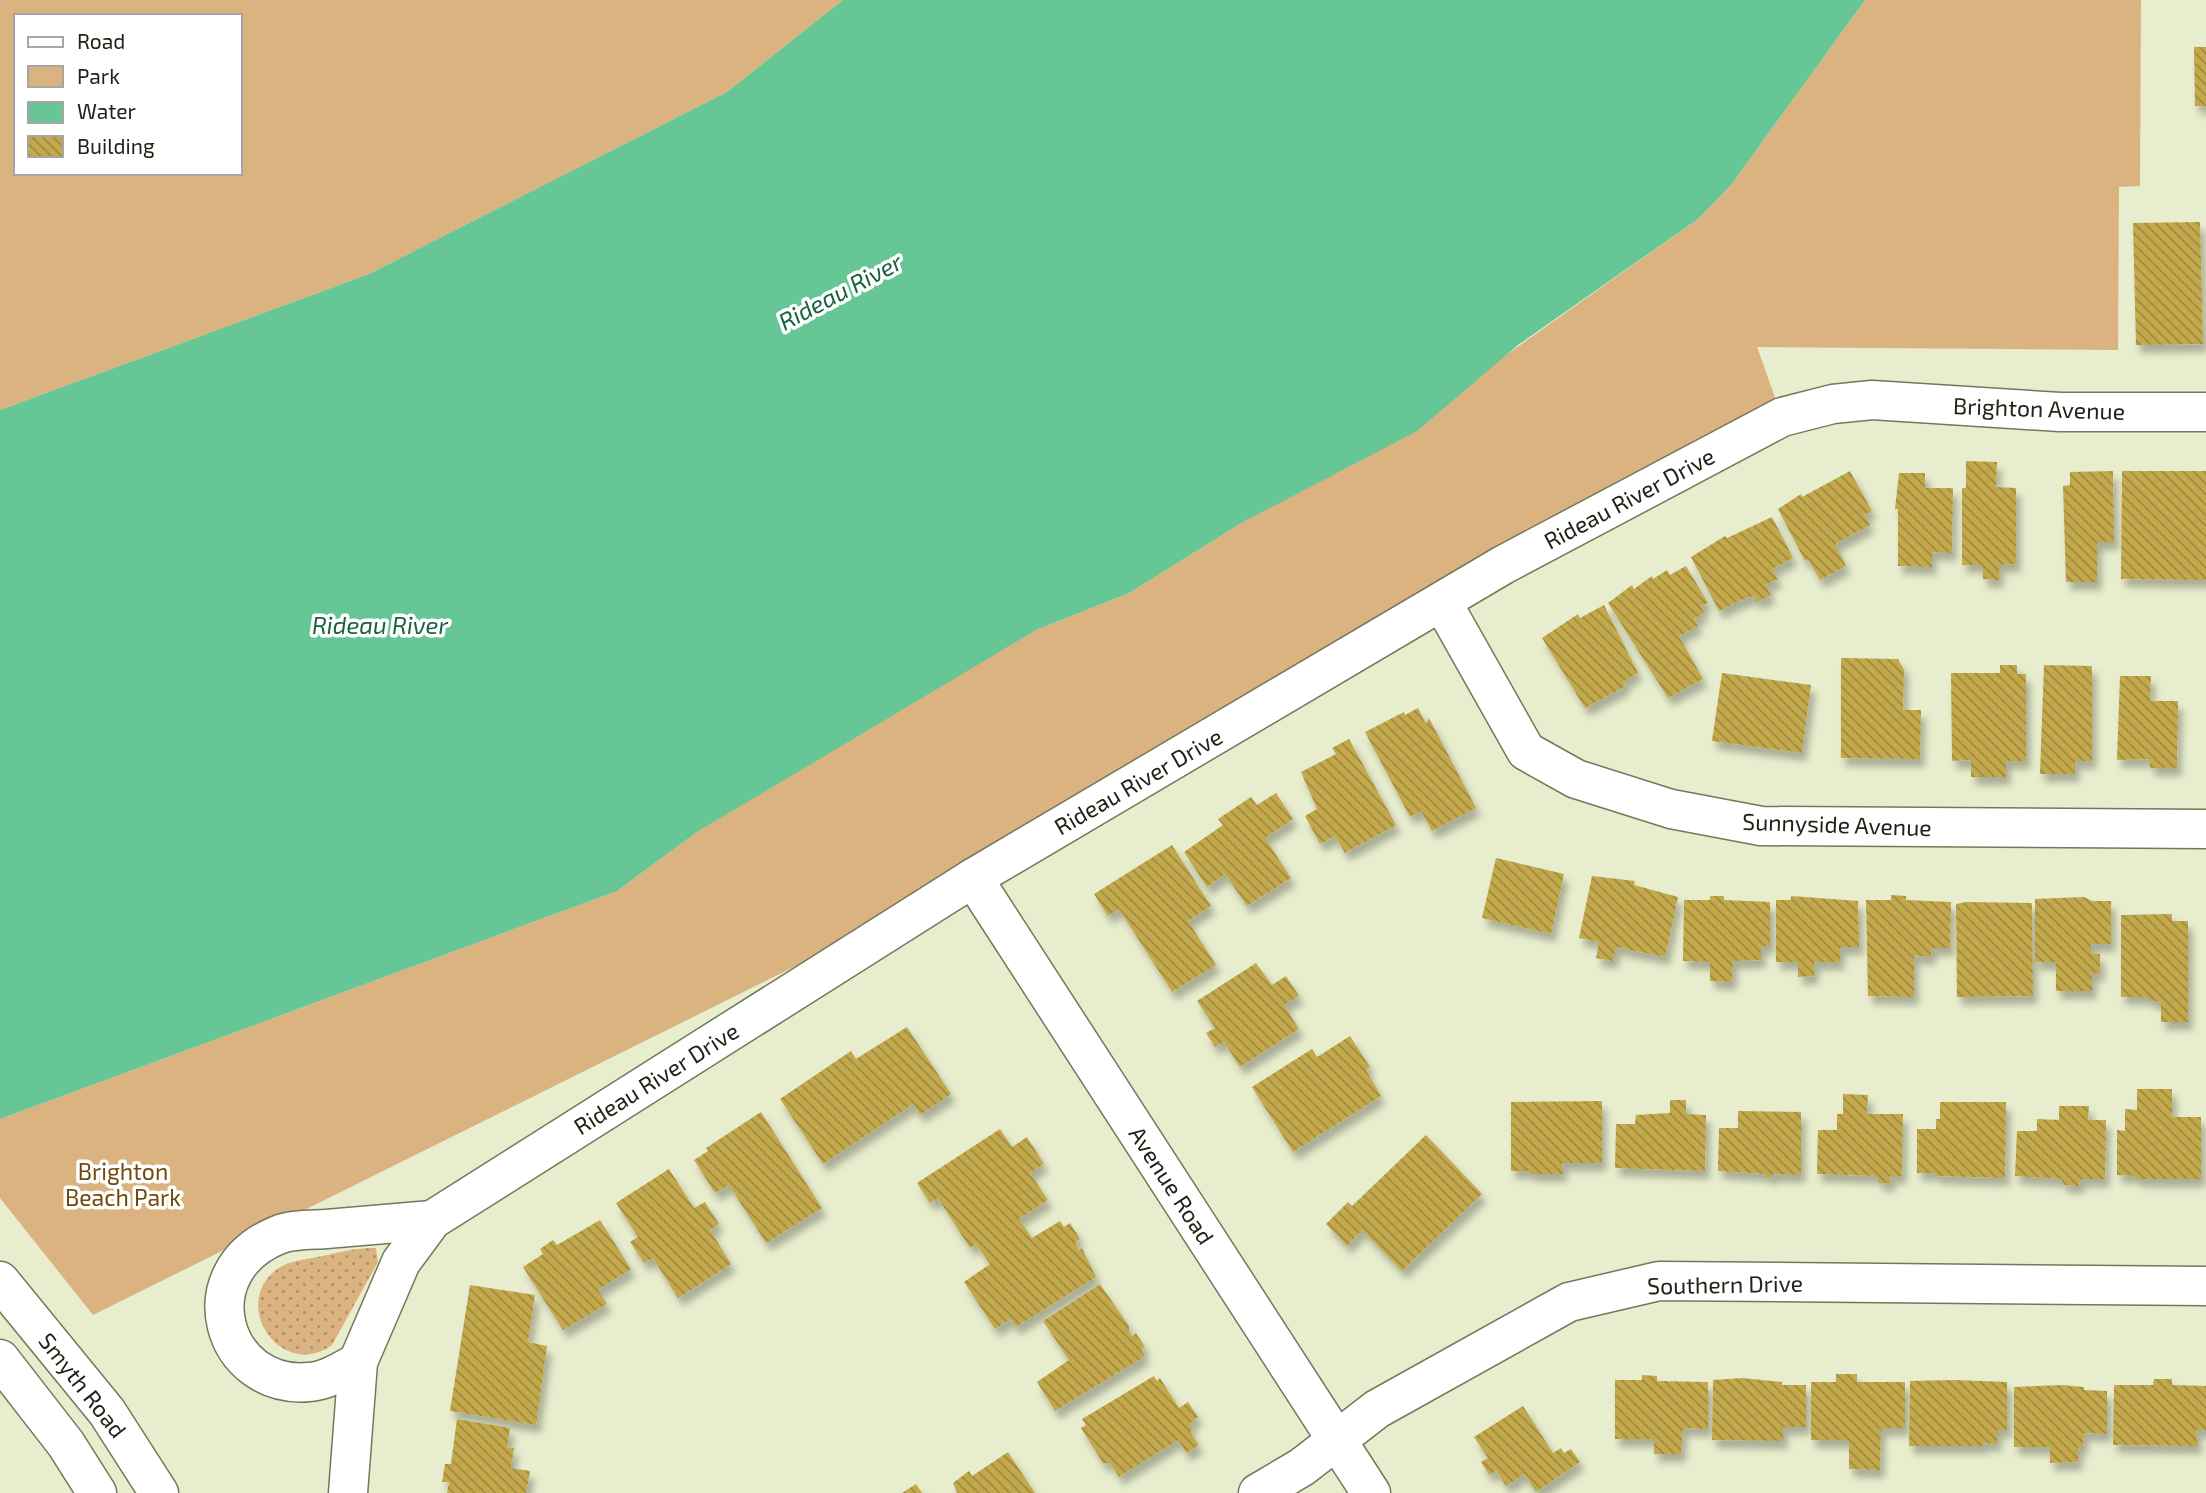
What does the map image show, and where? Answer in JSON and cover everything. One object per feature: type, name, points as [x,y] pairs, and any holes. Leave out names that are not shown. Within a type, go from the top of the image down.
[{"type":"street","name":"Brighton Avenue","points":[[1872,400],[2060,412],[2206,412]]},
{"type":"street","name":"Rideau River Drive","points":[[348,1493],[358,1362],[401,1262],[432,1220],[973,878],[1514,559],[1782,417],[1833,404],[1872,400]]},
{"type":"street","name":"Sunnyside Avenue","points":[[1443,602],[1526,751],[1576,779],[1671,809],[1761,826],[2206,829]]},
{"type":"street","name":"Avenue Road","points":[[973,878],[1371,1493]]},
{"type":"street","name":"Rideau River Drive","points":[[358,1362],[334,1376],[310,1382],[284,1381],[261,1372],[241,1355],[229,1333],[223,1309],[227,1283],[238,1261],[250,1249],[281,1234],[432,1220]]},
{"type":"street","name":"Smyth Road","points":[[0,1281],[107,1412],[159,1493]]},
{"type":"street","name":"Southern Drive","points":[[1258,1493],[1301,1467],[1399,1395],[1569,1302],[1659,1281],[2206,1286]]},
{"type":"street","points":[[0,1359],[66,1444],[97,1493]]},
{"type":"green space","points":[[0,0],[843,0],[727,92],[369,274],[0,410]]},
{"type":"green space","name":"Brighton Beach Park","points":[[1865,0],[2141,0],[2140,186],[2119,187],[2118,350],[1757,347],[1782,417],[973,878],[93,1315],[0,1198],[0,1119],[617,891],[697,832],[865,730],[1036,630],[1129,593],[1243,522],[1327,475],[1492,365],[1698,219],[1731,185]]},
{"type":"green space","points":[[376,1248],[378,1262],[332,1345],[313,1354],[296,1354],[280,1347],[268,1334],[260,1319],[258,1302],[263,1285],[276,1270],[296,1261],[354,1249]]},
{"type":"water","name":"Rideau River","points":[[843,0],[1865,0],[1731,185],[1698,219],[1518,345],[1417,431],[1243,522],[1129,593],[1036,630],[697,832],[617,891],[0,1119],[0,410],[369,274],[727,92]]},
{"type":"building","points":[[2194,47],[2206,47],[2206,106],[2195,106]]},
{"type":"building","points":[[2200,222],[2203,344],[2136,345],[2133,223]]},
{"type":"building","points":[[1966,461],[1997,462],[1996,487],[2016,488],[2016,564],[1999,565],[1999,580],[1983,579],[1982,565],[1962,565],[1962,488],[1966,488]]},
{"type":"building","points":[[1850,471],[1872,511],[1864,515],[1870,525],[1835,544],[1846,566],[1820,580],[1808,559],[1805,561],[1778,509],[1801,494],[1802,497]]},
{"type":"building","points":[[2113,471],[2114,542],[2097,542],[2097,582],[2066,582],[2063,486],[2070,485],[2070,472]]},
{"type":"building","points":[[2122,471],[2206,471],[2206,580],[2121,579]]},
{"type":"building","points":[[1899,473],[1925,473],[1925,488],[1953,488],[1952,553],[1932,552],[1932,567],[1898,566],[1898,509],[1895,509]]},
{"type":"building","points":[[1772,517],[1793,558],[1772,569],[1778,579],[1766,585],[1771,595],[1757,602],[1754,596],[1741,600],[1719,611],[1691,557],[1725,536],[1727,538]]},
{"type":"building","points":[[1686,566],[1708,603],[1701,606],[1704,613],[1694,619],[1698,626],[1679,636],[1703,679],[1668,698],[1608,603],[1632,585],[1634,589],[1652,576],[1653,579],[1667,570],[1670,575]]},
{"type":"building","points":[[1604,605],[1638,673],[1623,682],[1626,686],[1585,708],[1542,638],[1578,614],[1580,618]]},
{"type":"building","points":[[1841,658],[1898,659],[1904,670],[1903,710],[1921,710],[1920,759],[1841,758]]},
{"type":"building","points":[[2000,665],[2017,665],[2017,674],[2026,674],[2026,761],[2006,761],[2006,777],[1971,777],[1971,760],[1952,761],[1951,673],[2000,673]]},
{"type":"building","points":[[2044,665],[2092,666],[2092,761],[2075,761],[2075,774],[2040,774]]},
{"type":"building","points":[[1722,673],[1811,685],[1802,753],[1712,741]]},
{"type":"building","points":[[2120,676],[2151,676],[2150,701],[2178,701],[2177,768],[2150,768],[2150,759],[2117,760]]},
{"type":"building","points":[[1418,708],[1426,724],[1429,718],[1476,808],[1432,831],[1421,811],[1410,817],[1365,732],[1404,712],[1405,715]]},
{"type":"building","points":[[1349,739],[1396,825],[1345,853],[1335,836],[1320,844],[1305,816],[1317,809],[1301,772],[1336,754],[1332,748]]},
{"type":"building","points":[[1276,793],[1293,819],[1265,838],[1291,878],[1247,906],[1225,874],[1207,887],[1184,852],[1223,825],[1218,819],[1251,797],[1257,805]]},
{"type":"building","points":[[1172,845],[1211,906],[1188,921],[1216,965],[1172,992],[1119,909],[1108,916],[1094,894]]},
{"type":"building","points":[[1496,858],[1564,874],[1551,934],[1482,918]]},
{"type":"building","points":[[1592,876],[1635,881],[1634,885],[1678,897],[1665,957],[1616,947],[1613,961],[1596,958],[1599,942],[1579,938]]},
{"type":"building","points":[[1891,895],[1906,896],[1906,900],[1951,902],[1950,948],[1932,948],[1931,957],[1914,956],[1914,997],[1868,996],[1866,900],[1891,900]]},
{"type":"building","points":[[1710,896],[1724,896],[1724,900],[1770,902],[1770,946],[1761,946],[1761,960],[1733,961],[1732,982],[1710,981],[1710,962],[1683,961],[1684,900],[1710,900]]},
{"type":"building","points":[[1791,896],[1858,901],[1859,947],[1840,947],[1840,962],[1814,962],[1814,976],[1798,977],[1798,962],[1776,962],[1776,900],[1791,900]]},
{"type":"building","points":[[2084,897],[2092,901],[2111,901],[2111,944],[2091,944],[2092,954],[2100,954],[2100,973],[2092,974],[2092,991],[2056,991],[2056,962],[2035,962],[2035,899]]},
{"type":"building","points":[[2032,903],[2033,996],[1957,997],[1956,904]]},
{"type":"building","points":[[2172,914],[2172,921],[2188,921],[2188,1022],[2161,1022],[2161,1001],[2149,1001],[2149,997],[2121,997],[2121,915]]},
{"type":"building","points":[[1256,963],[1272,985],[1286,976],[1299,996],[1284,1005],[1299,1029],[1240,1067],[1224,1042],[1215,1047],[1206,1033],[1215,1028],[1197,1001]]},
{"type":"building","points":[[907,1027],[951,1094],[920,1115],[913,1104],[823,1164],[780,1099],[851,1051],[856,1059]]},
{"type":"building","points":[[1350,1036],[1370,1067],[1366,1070],[1381,1096],[1293,1152],[1252,1087],[1312,1049],[1317,1057]]},
{"type":"building","points":[[2137,1089],[2172,1089],[2172,1117],[2201,1117],[2201,1179],[2137,1179],[2137,1176],[2117,1175],[2117,1130],[2125,1131],[2125,1109],[2137,1110]]},
{"type":"building","points":[[1843,1094],[1868,1095],[1867,1114],[1903,1114],[1902,1176],[1890,1176],[1891,1183],[1878,1183],[1878,1176],[1817,1174],[1818,1130],[1837,1130],[1837,1114],[1843,1114]]},
{"type":"building","points":[[1670,1100],[1686,1100],[1686,1114],[1706,1115],[1705,1171],[1615,1168],[1616,1124],[1635,1124],[1636,1115],[1670,1113]]},
{"type":"building","points":[[1602,1101],[1602,1163],[1562,1163],[1563,1174],[1511,1171],[1511,1102]]},
{"type":"building","points":[[1940,1102],[2006,1102],[2005,1178],[1917,1173],[1917,1129],[1936,1129],[1936,1119],[1940,1119]]},
{"type":"building","points":[[2059,1106],[2089,1106],[2088,1120],[2106,1120],[2105,1179],[2080,1179],[2079,1186],[2063,1185],[2062,1179],[2015,1176],[2017,1131],[2037,1131],[2037,1119],[2059,1120]]},
{"type":"building","points":[[1738,1111],[1801,1112],[1801,1175],[1772,1174],[1772,1177],[1766,1177],[1766,1174],[1718,1171],[1719,1128],[1738,1128]]},
{"type":"building","points":[[761,1112],[822,1208],[766,1243],[729,1185],[715,1193],[694,1160],[708,1151],[706,1148]]},
{"type":"building","points":[[1000,1129],[1012,1147],[1027,1137],[1044,1164],[1030,1173],[1048,1200],[1019,1219],[1032,1238],[1060,1221],[1064,1227],[1070,1223],[1080,1239],[1075,1243],[1079,1250],[1082,1248],[1096,1277],[1016,1327],[1010,1319],[995,1329],[964,1282],[990,1264],[976,1244],[970,1248],[938,1198],[930,1203],[917,1183]]},
{"type":"building","points":[[1426,1135],[1482,1194],[1402,1271],[1362,1230],[1347,1246],[1326,1224],[1348,1202],[1352,1206]]},
{"type":"building","points":[[669,1169],[694,1208],[705,1202],[719,1224],[710,1230],[731,1264],[678,1298],[653,1258],[644,1263],[630,1242],[638,1237],[616,1203]]},
{"type":"building","points":[[600,1220],[631,1269],[598,1290],[607,1304],[563,1330],[523,1267],[543,1254],[540,1249],[553,1240],[557,1245]]},
{"type":"building","points":[[1100,1284],[1129,1326],[1129,1332],[1132,1336],[1136,1333],[1145,1347],[1141,1350],[1145,1356],[1055,1411],[1037,1382],[1069,1360],[1043,1321]]},
{"type":"building","points":[[470,1285],[535,1295],[528,1342],[547,1346],[536,1425],[450,1411]]},
{"type":"building","points":[[1836,1374],[1857,1374],[1857,1382],[1905,1382],[1905,1428],[1881,1428],[1880,1470],[1849,1469],[1849,1440],[1811,1440],[1811,1382],[1836,1382]]},
{"type":"building","points":[[1642,1375],[1657,1376],[1657,1381],[1708,1382],[1708,1429],[1683,1428],[1681,1454],[1654,1454],[1654,1439],[1615,1439],[1615,1380],[1642,1380]]},
{"type":"building","points":[[1154,1376],[1157,1381],[1160,1378],[1179,1408],[1188,1402],[1198,1417],[1189,1424],[1193,1430],[1190,1432],[1199,1445],[1186,1453],[1178,1440],[1119,1477],[1110,1463],[1103,1463],[1081,1428],[1086,1425],[1082,1419]]},
{"type":"building","points":[[1742,1378],[1782,1382],[1782,1385],[1806,1385],[1806,1427],[1783,1427],[1783,1441],[1712,1440],[1713,1380]]},
{"type":"building","points":[[2154,1379],[2172,1379],[2172,1385],[2206,1386],[2206,1430],[2196,1430],[2198,1446],[2113,1445],[2114,1385],[2153,1385]]},
{"type":"building","points":[[1910,1381],[2007,1382],[2007,1430],[1997,1430],[1997,1444],[1909,1446]]},
{"type":"building","points":[[2061,1385],[2107,1391],[2107,1434],[2084,1433],[2083,1447],[2078,1447],[2078,1462],[2050,1463],[2050,1447],[2014,1447],[2014,1387]]},
{"type":"building","points":[[1523,1406],[1553,1453],[1561,1448],[1564,1453],[1571,1449],[1580,1462],[1536,1492],[1524,1474],[1506,1486],[1496,1471],[1489,1475],[1481,1462],[1488,1458],[1474,1437]]},
{"type":"building","points":[[457,1419],[510,1428],[507,1448],[514,1448],[511,1468],[530,1471],[526,1493],[447,1493],[449,1482],[442,1482],[445,1464],[451,1464]]},
{"type":"building","points":[[1008,1452],[1035,1493],[957,1493],[953,1483],[969,1471],[972,1476]]},
{"type":"building","points":[[916,1484],[922,1493],[902,1493]]}]
